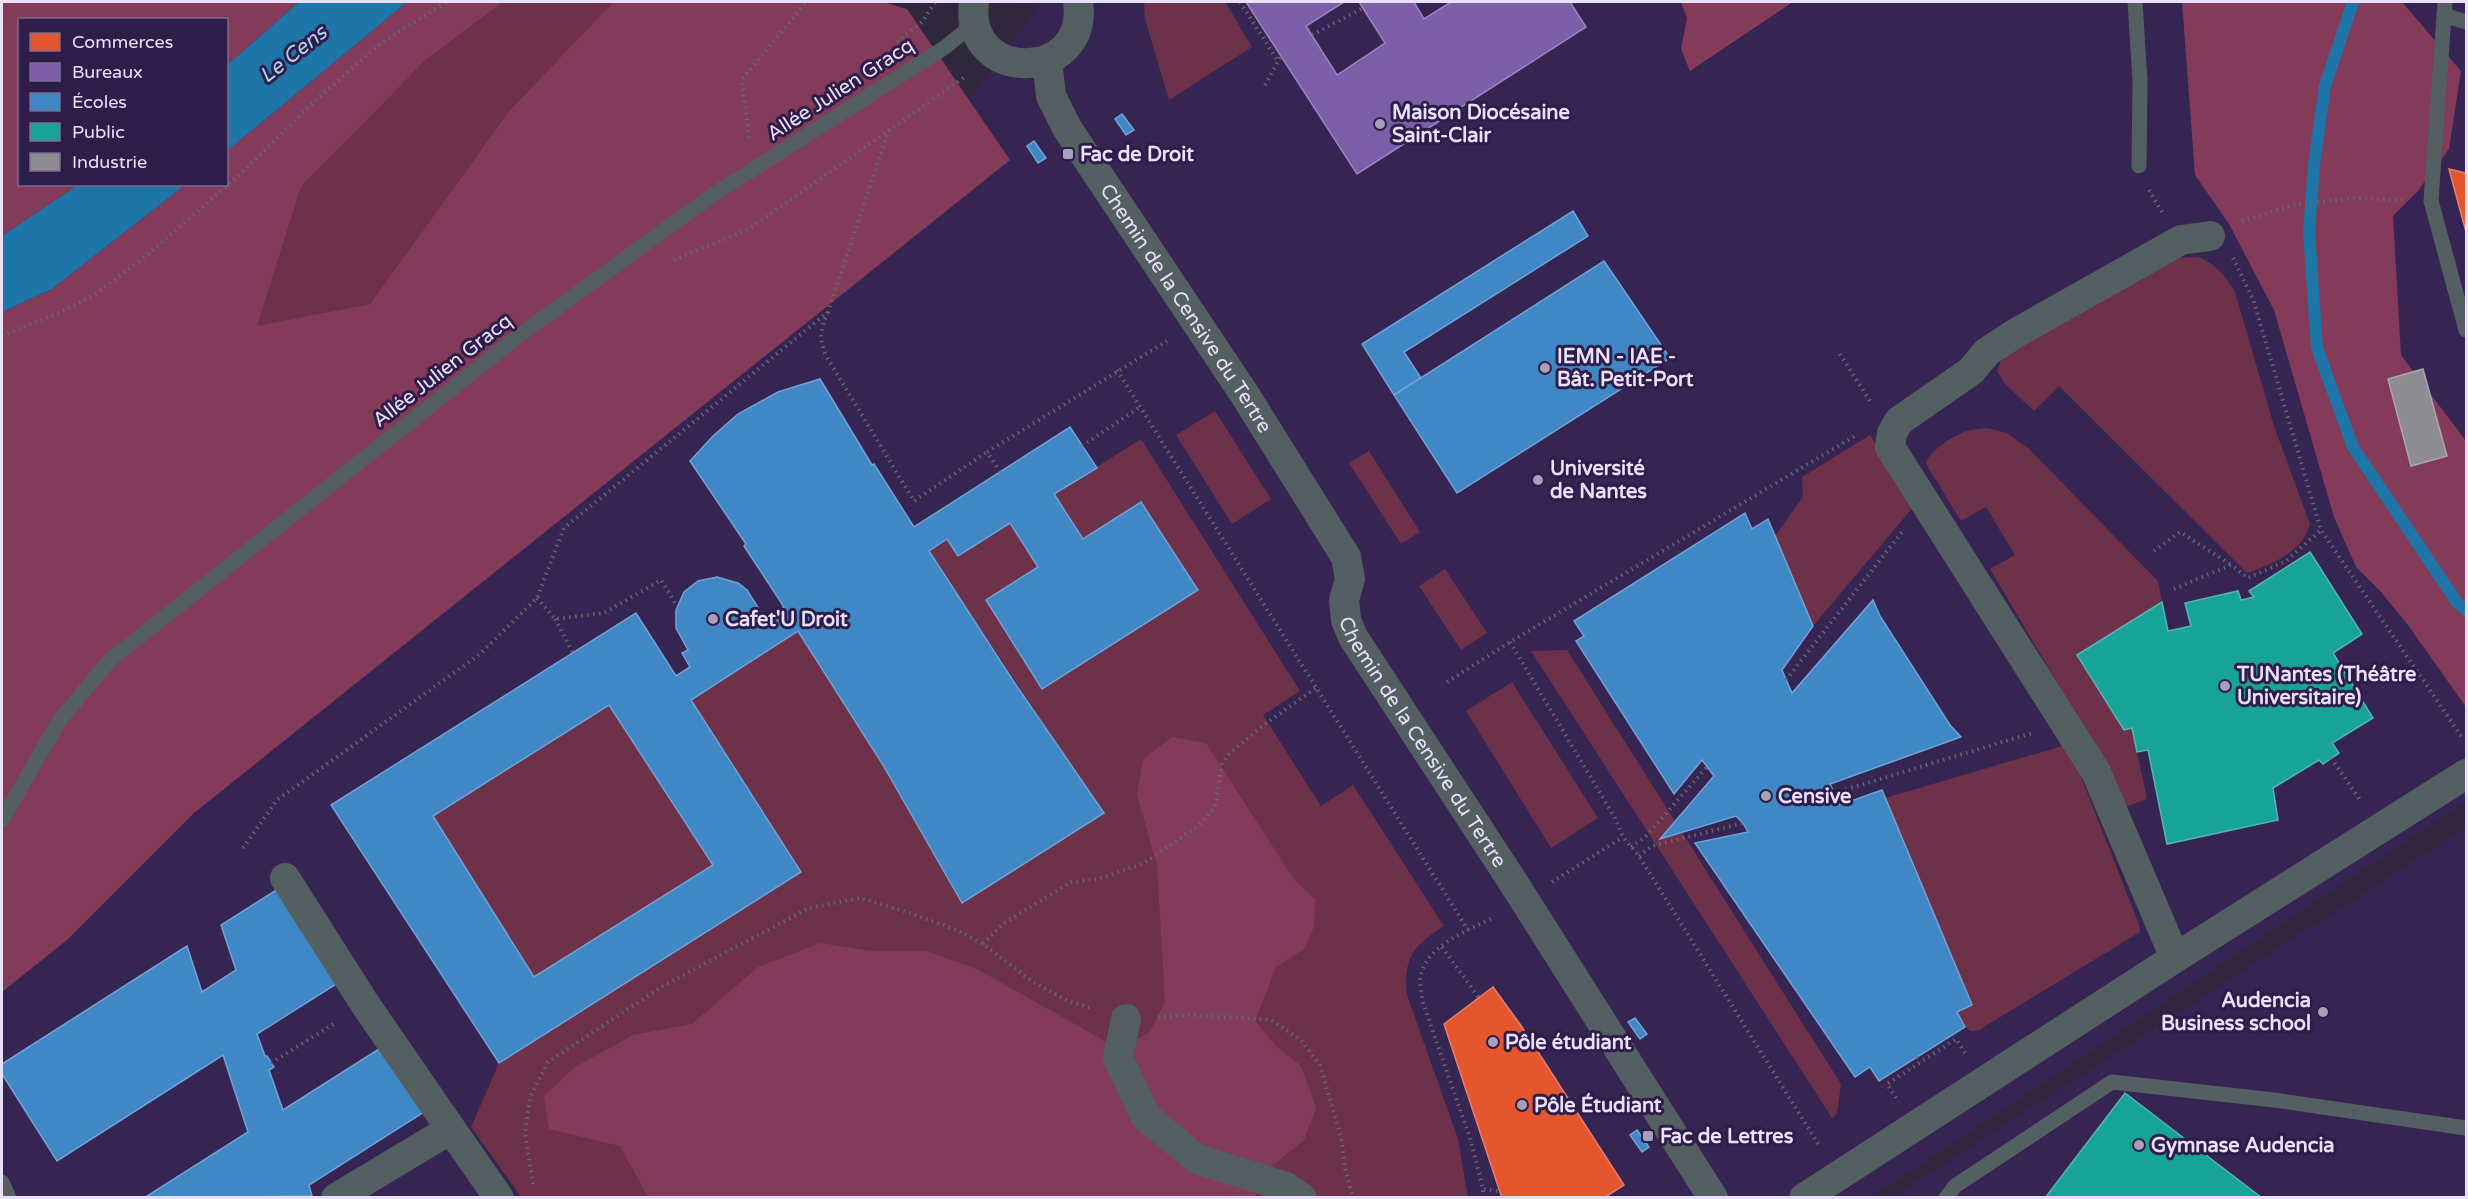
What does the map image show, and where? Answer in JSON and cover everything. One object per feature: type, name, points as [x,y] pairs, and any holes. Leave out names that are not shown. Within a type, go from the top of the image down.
[{"type":"street","points":[[974,13],[983,42],[998,57],[1022,64],[1047,60],[1067,45],[1078,22],[1077,2]]},
{"type":"street","name":"Chemin de la Censive du Tertre","points":[[1047,60],[1051,96],[1058,112],[1257,413],[1346,557],[1350,579],[1344,600],[1346,620],[1353,637],[1713,1197]]},
{"type":"street","points":[[2175,958],[2096,772],[1890,447],[1892,434],[1899,421],[1971,372],[1987,352],[2016,333],[2181,240],[2210,236]]},
{"type":"street","points":[[1804,1197],[2466,774]]},
{"type":"street","points":[[285,878],[365,1004],[499,1197]]},
{"type":"street","points":[[1126,1019],[1118,1058],[1146,1117],[1197,1159],[1286,1187],[1302,1197]]},
{"type":"street","points":[[336,1197],[451,1129]]},
{"type":"lane","points":[[2135,2],[2140,80],[2139,166]]},
{"type":"lane","points":[[2466,22],[2444,8],[2431,201],[2466,330]]},
{"type":"lane","name":"Allée Julien Gracq","points":[[2,820],[59,721],[110,660],[517,337],[714,194],[934,54],[974,13]]},
{"type":"lane","points":[[1946,1197],[1955,1186],[2112,1082],[2274,1100],[2466,1128]]},
{"type":"lane","points":[[2,1182],[9,1197]]},
{"type":"path","points":[[228,185],[316,100],[381,43],[446,2]]},
{"type":"path","points":[[750,142],[741,79],[807,2]]},
{"type":"path","points":[[1240,2],[1278,61]]},
{"type":"path","points":[[1312,35],[1363,8]]},
{"type":"path","points":[[1265,85],[1281,56]]},
{"type":"path","points":[[667,263],[749,229],[980,66],[998,57]]},
{"type":"path","points":[[888,132],[828,312],[820,328],[821,343],[826,356],[914,501],[987,452],[1196,323]]},
{"type":"path","points":[[2,336],[94,295],[137,262],[227,186]]},
{"type":"path","points":[[2431,201],[2354,198],[2294,205],[2229,224],[2210,236],[2228,249],[2253,299],[2321,530],[2466,745]]},
{"type":"path","points":[[243,848],[277,800],[480,654],[537,598],[564,528],[828,312]]},
{"type":"path","points":[[1840,354],[1863,390]]},
{"type":"path","points":[[1117,370],[1468,930]]},
{"type":"path","points":[[1082,446],[1140,407]]},
{"type":"path","points":[[1447,682],[1862,432]]},
{"type":"path","points":[[987,452],[1000,471]]},
{"type":"path","points":[[1786,680],[1925,503]]},
{"type":"path","points":[[2154,551],[2180,532],[2248,578],[2286,561],[2321,530]]},
{"type":"path","points":[[2174,589],[2231,565]]},
{"type":"path","points":[[555,619],[604,613],[661,580],[677,606]]},
{"type":"path","points":[[537,598],[555,619],[573,653]]},
{"type":"path","points":[[1510,642],[1615,818],[1623,837],[1639,856],[1838,1174]]},
{"type":"path","points":[[982,944],[1004,922],[1071,882],[1099,879],[1144,863],[1198,825],[1215,807],[1222,764],[1231,752],[1265,724],[1316,688]]},
{"type":"path","points":[[1834,793],[2065,723]]},
{"type":"path","points":[[2331,758],[2379,829]]},
{"type":"path","points":[[1631,847],[1646,836],[1707,767]]},
{"type":"path","points":[[1639,856],[1652,846],[1743,823]]},
{"type":"path","points":[[1483,1197],[1470,1138],[1422,1000],[1420,982],[1424,965],[1431,954],[1442,946],[1524,900],[1623,837]]},
{"type":"path","points":[[533,1189],[525,1133],[530,1096],[548,1062],[663,986],[809,908],[860,898],[957,930],[982,944],[1033,982],[1068,1001],[1126,1019],[1189,1015],[1271,1020],[1301,1040],[1320,1065],[1341,1137],[1345,1169],[1353,1197]]},
{"type":"path","points":[[1442,946],[1479,998]]},
{"type":"path","points":[[271,1063],[365,1004]]},
{"type":"path","points":[[1917,1057],[1921,1062]]},
{"type":"path","points":[[1483,1189],[1501,1192]]},
{"type":"shaded area","points":[[2,2],[299,2],[228,64],[228,18],[18,18],[18,186],[77,186],[2,236]]},
{"type":"shaded area","points":[[407,2],[503,2],[426,60],[301,187],[257,326],[370,304],[508,112],[613,2],[883,2],[907,9],[1010,160],[194,813],[67,940],[2,992],[2,312],[52,289],[184,186],[228,186],[228,150]]},
{"type":"shaded area","points":[[503,2],[613,2],[508,112],[370,304],[256,327],[301,187],[426,60]]},
{"type":"shaded area","name":"Université de Nantes","points":[[1042,2],[2466,2],[2466,801],[1872,1197],[2,1198],[2,992],[67,940],[194,813],[1010,160],[970,99]]},
{"type":"shaded area","points":[[1144,2],[1225,2],[1252,47],[1169,100],[1145,19]]},
{"type":"shaded area","points":[[1681,2],[1793,2],[1690,71],[1681,49],[1687,18]]},
{"type":"shaded area","points":[[2182,2],[2402,2],[2461,71],[2449,149],[2417,192],[2393,216],[2401,355],[2466,441],[2466,707],[2408,625],[2381,592],[2356,567],[2334,517],[2274,310],[2229,224],[2195,175]]},
{"type":"shaded area","points":[[2199,257],[2220,271],[2235,292],[2274,426],[2310,524],[2301,542],[2285,556],[2247,573],[2059,386],[2034,411],[2004,383],[1997,371],[2001,361],[2042,331],[2156,267],[2179,258]]},
{"type":"shaded area","points":[[1215,411],[1271,499],[1232,524],[1176,435]]},
{"type":"shaded area","points":[[1987,428],[2007,433],[2028,448],[2158,581],[2162,602],[2077,656],[2124,730],[2132,728],[2147,799],[2125,807],[2103,760],[1990,569],[2015,555],[1986,507],[1961,521],[1926,464],[1931,454],[1949,440],[1967,431]]},
{"type":"shaded area","points":[[1870,435],[1915,505],[1813,626],[1775,536],[1803,497],[1802,477]]},
{"type":"shaded area","points":[[1141,439],[1300,691],[1263,715],[1321,806],[1353,785],[1444,926],[1418,946],[1413,954],[1407,971],[1407,995],[1458,1139],[1468,1197],[521,1197],[471,1127],[499,1063],[800,873],[691,700],[798,631],[883,765],[961,903],[1103,813],[929,551],[947,539],[1010,523],[1038,567],[986,600],[1043,689],[1198,590],[1141,503],[1083,539],[1054,494]]},
{"type":"shaded area","points":[[1369,451],[1420,532],[1401,544],[1349,463]]},
{"type":"shaded area","points":[[1445,569],[1487,633],[1461,650],[1419,586]]},
{"type":"shaded area","points":[[1567,650],[1841,1084],[1837,1113],[1832,1118],[1531,651]]},
{"type":"shaded area","points":[[1512,682],[1598,818],[1551,848],[1466,711]]},
{"type":"shaded area","points":[[609,705],[713,865],[534,977],[433,816]]},
{"type":"shaded area","points":[[1172,737],[1206,743],[1293,878],[1315,899],[1314,927],[1304,949],[1276,967],[1255,1021],[1276,1046],[1301,1066],[1316,1108],[1304,1140],[1271,1167],[1255,1197],[648,1197],[620,1146],[549,1129],[544,1096],[575,1067],[633,1035],[692,1024],[758,967],[820,943],[871,951],[926,951],[977,969],[1119,1049],[1149,1033],[1165,1002],[1157,865],[1137,795],[1143,759]]},
{"type":"shaded area","points":[[2066,745],[2076,764],[2140,932],[1979,1030],[1971,1031],[1965,1027],[1957,1012],[1885,798]]},
{"type":"shaded area","name":"Audencia Business school","points":[[2466,827],[2466,1197],[1893,1197]]},
{"type":"water","name":"Le Cens","points":[[299,2],[407,2],[228,150],[228,64]]},
{"type":"water","points":[[77,186],[184,186],[52,289],[2,312],[2,236]]},
{"type":"building: Commerces","points":[[2449,169],[2466,173],[2466,232]]},
{"type":"building: Commerces","name":"Pôle Étudiant","points":[[1493,987],[1522,1027],[1624,1185],[1604,1198],[1502,1198],[1444,1024]]},
{"type":"building: Bureaux","name":"Maison Diocésaine Saint-Clair","points":[[1246,2],[1344,2],[1306,26],[1337,75],[1385,43],[1359,2],[1414,2],[1424,19],[1451,2],[1570,2],[1586,27],[1357,174]]},
{"type":"building: Écoles","points":[[1122,114],[1134,130],[1126,135],[1115,119]]},
{"type":"building: Écoles","points":[[1034,141],[1046,158],[1038,163],[1027,146]]},
{"type":"building: Écoles","points":[[1573,211],[1588,236],[1404,352],[1421,378],[1394,395],[1362,344]]},
{"type":"building: Écoles","name":"IEMN - IAE - Bât. Petit-Port","points":[[1604,261],[1670,358],[1457,493],[1394,395]]},
{"type":"building: Écoles","points":[[820,379],[872,465],[874,464],[914,527],[1070,427],[1097,468],[1054,494],[1083,539],[1141,502],[1198,590],[1042,689],[986,600],[1038,567],[1010,523],[958,556],[947,539],[929,551],[1014,682],[1104,813],[962,903],[883,765],[798,631],[691,700],[801,872],[499,1063],[331,805],[636,613],[676,676],[690,667],[682,653],[688,650],[676,628],[676,610],[684,592],[698,581],[717,577],[738,583],[747,590],[766,620],[784,607],[744,546],[746,544],[690,461],[738,414],[778,392]],"holes":[[[609,705],[713,865],[534,977],[433,816]]]},
{"type":"building: Écoles","name":"Censive","points":[[1745,513],[1752,529],[1768,519],[1813,626],[1782,670],[1792,693],[1873,600],[1880,616],[1950,725],[1961,737],[1830,784],[1840,805],[1882,790],[1972,1005],[1957,1012],[1965,1027],[1879,1081],[1870,1067],[1855,1077],[1695,843],[1748,832],[1743,823],[1736,816],[1660,839],[1714,776],[1702,760],[1674,794],[1576,641],[1584,636],[1574,621]]},
{"type":"building: Écoles","points":[[281,887],[341,981],[257,1034],[265,1056],[274,1067],[269,1070],[283,1110],[382,1047],[424,1112],[309,1185],[312,1196],[144,1198],[248,1132],[223,1055],[57,1161],[2,1074],[2,1064],[187,946],[202,992],[236,970],[221,925]]},
{"type":"building: Écoles","points":[[1635,1018],[1647,1034],[1640,1039],[1628,1022]]},
{"type":"building: Écoles","points":[[1637,1130],[1649,1147],[1642,1152],[1630,1135]]},
{"type":"building: Public","name":"TUNantes (Théâtre Universitaire)","points":[[2310,552],[2362,634],[2333,653],[2373,718],[2332,743],[2339,753],[2323,764],[2319,760],[2273,788],[2278,820],[2167,844],[2148,750],[2137,752],[2132,728],[2124,730],[2077,655],[2162,602],[2168,631],[2191,626],[2185,603],[2238,591],[2241,600],[2254,597],[2249,591]]},
{"type":"building: Public","name":"Gymnase Audencia","points":[[2125,1093],[2262,1198],[2045,1198]]},
{"type":"building: Industrie","points":[[2423,369],[2447,456],[2411,466],[2388,379]]},
{"type":"waterway","points":[[2353,2],[2325,86],[2314,165],[2309,232],[2317,348],[2353,447],[2456,601],[2466,610]]},
{"type":"place","name":"Maison Diocésaine Saint-Clair","points":[[1380,124]]},
{"type":"place","name":"Fac de Droit","points":[[1068,154]]},
{"type":"place","name":"IEMN - IAE - Bât. Petit-Port","points":[[1545,368]]},
{"type":"place","name":"Université de Nantes","points":[[1538,480]]},
{"type":"place","name":"Cafet'U Droit","points":[[713,619]]},
{"type":"place","name":"TUNantes (Théâtre Universitaire)","points":[[2225,686]]},
{"type":"place","name":"Censive","points":[[1766,796]]},
{"type":"place","name":"Audencia Business school","points":[[2323,1012]]},
{"type":"place","name":"Pôle étudiant","points":[[1493,1042]]},
{"type":"place","name":"Pôle Étudiant","points":[[1522,1105]]},
{"type":"place","name":"Fac de Lettres","points":[[1648,1136]]},
{"type":"place","name":"Gymnase Audencia","points":[[2139,1145]]}]
